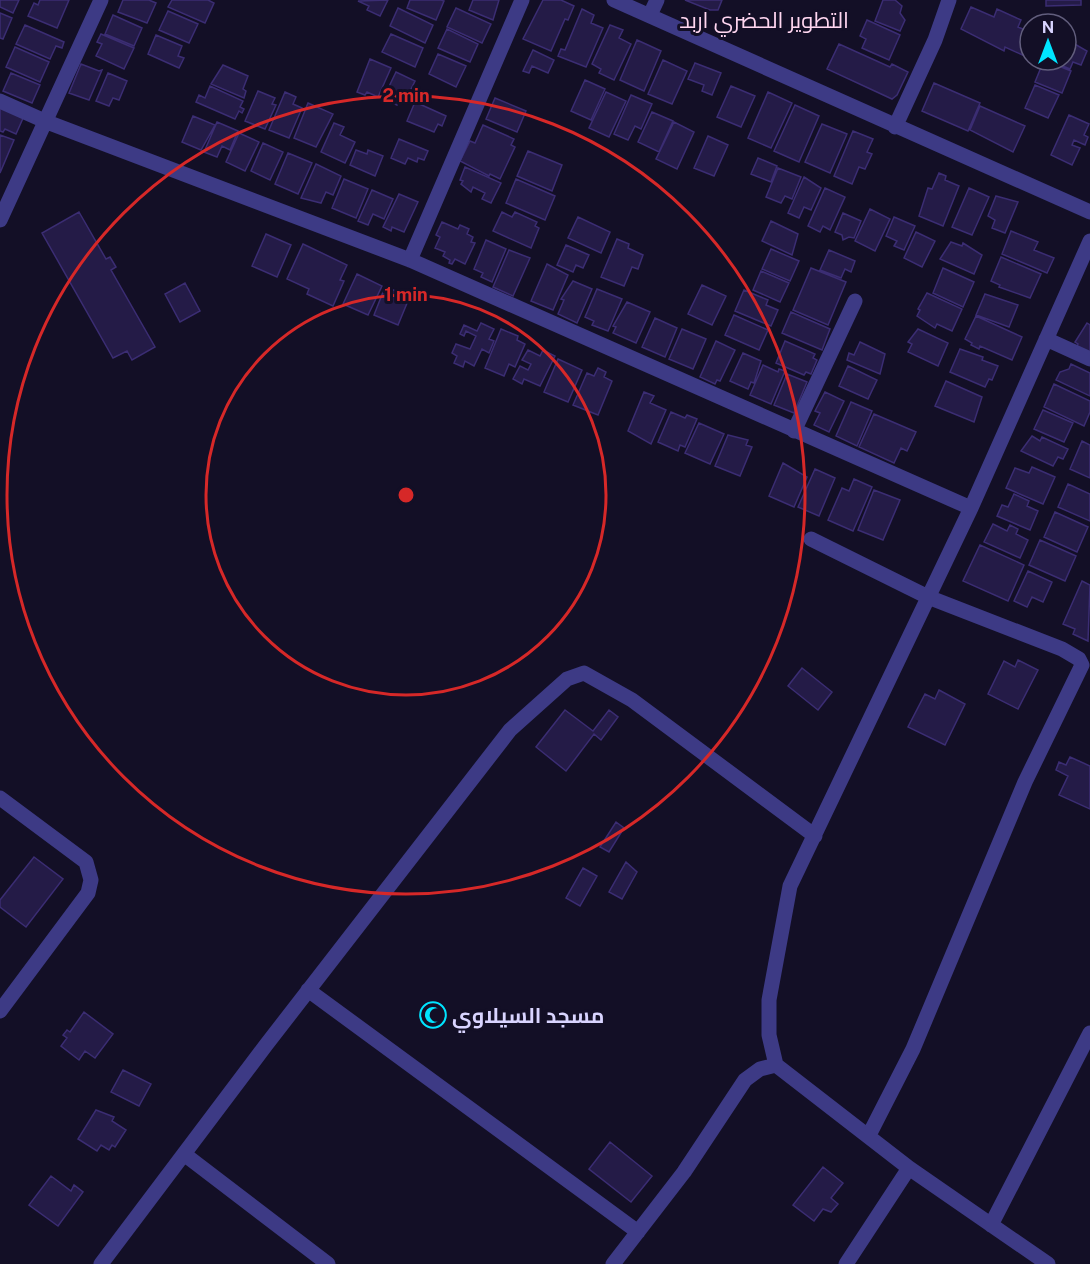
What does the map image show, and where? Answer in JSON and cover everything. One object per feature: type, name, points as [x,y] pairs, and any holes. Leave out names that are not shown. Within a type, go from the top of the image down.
[{"type":"street","points":[[0,220],[47,122],[100,0]]},
{"type":"street","points":[[410,260],[522,0]]},
{"type":"street","points":[[614,0],[1090,212]]},
{"type":"street","points":[[650,15],[657,0]]},
{"type":"street","points":[[895,127],[935,40],[949,0]]},
{"type":"street","points":[[0,101],[47,122],[410,260],[971,508]]},
{"type":"street","points":[[1048,1264],[909,1168],[776,1065],[769,1035],[769,1000],[779,935],[790,886],[971,508],[1090,241]]},
{"type":"street","points":[[794,431],[855,301]]},
{"type":"street","points":[[1046,339],[1090,359]]},
{"type":"street","points":[[811,539],[928,597],[1062,649],[1084,662],[1025,782],[913,1049],[869,1135]]},
{"type":"street","points":[[101,1264],[308,990],[510,730],[567,679],[584,673],[632,700],[815,836]]},
{"type":"street","points":[[0,798],[86,862],[91,880],[88,893],[0,1011]]},
{"type":"street","points":[[308,990],[638,1232]]},
{"type":"street","points":[[991,1225],[1090,1033]]},
{"type":"street","points":[[613,1264],[684,1172],[745,1080],[760,1069],[776,1065]]},
{"type":"street","points":[[184,1154],[328,1264]]},
{"type":"street","points":[[846,1264],[909,1168]]},
{"type":"building","points":[[0,0],[19,0],[13,13],[0,7]]},
{"type":"building","points":[[40,0],[69,0],[57,28],[28,16],[34,3],[38,5]]},
{"type":"building","points":[[123,0],[149,0],[156,3],[147,23],[118,12]]},
{"type":"building","points":[[172,0],[208,0],[214,3],[205,23],[168,7]]},
{"type":"building","points":[[388,0],[380,16],[367,10],[369,6],[358,1]]},
{"type":"building","points":[[410,0],[444,1],[436,20],[407,8]]},
{"type":"building","points":[[473,0],[499,0],[493,20],[469,10]]},
{"type":"building","points":[[543,0],[561,0],[574,6],[568,20],[565,19],[551,51],[523,39]]},
{"type":"building","points":[[685,0],[722,0],[718,10],[710,10]]},
{"type":"building","points":[[883,0],[895,0],[902,6],[900,13],[905,20],[900,31],[875,21]]},
{"type":"building","points":[[1046,0],[1081,0],[1081,5],[1046,6]]},
{"type":"building","points":[[971,7],[994,17],[997,9],[1018,19],[1018,53],[1005,47],[1004,51],[961,29]]},
{"type":"building","points":[[398,8],[433,25],[425,43],[390,26]]},
{"type":"building","points":[[456,8],[491,24],[482,43],[447,27]]},
{"type":"building","points":[[582,9],[594,15],[591,23],[603,28],[586,67],[558,56],[561,49],[565,50]]},
{"type":"building","points":[[168,11],[198,24],[189,43],[159,30]]},
{"type":"building","points":[[0,13],[12,18],[3,39],[0,38]]},
{"type":"building","points":[[113,15],[142,28],[134,46],[105,34]]},
{"type":"building","points":[[867,20],[900,35],[889,60],[862,48],[866,39],[860,36]]},
{"type":"building","points":[[25,25],[64,42],[62,48],[56,46],[50,59],[16,44]]},
{"type":"building","points":[[610,25],[623,30],[619,38],[631,44],[614,80],[599,73],[601,69],[592,64]]},
{"type":"building","points":[[447,29],[478,44],[470,62],[438,48]]},
{"type":"building","points":[[101,34],[134,48],[124,69],[96,56],[102,44],[97,42]]},
{"type":"building","points":[[391,34],[423,48],[415,67],[382,52]]},
{"type":"building","points":[[156,35],[182,46],[178,56],[184,58],[179,68],[148,54]]},
{"type":"building","points":[[637,40],[661,51],[644,91],[620,80]]},
{"type":"building","points":[[839,44],[890,67],[892,64],[908,72],[897,95],[892,99],[827,69]]},
{"type":"building","points":[[1078,46],[1087,51],[1081,65],[1078,64]]},
{"type":"building","points":[[15,47],[49,62],[40,82],[6,67]]},
{"type":"building","points":[[533,50],[554,60],[548,73],[532,66],[529,73],[523,71]]},
{"type":"building","points":[[438,54],[466,66],[456,87],[429,74]]},
{"type":"building","points":[[370,59],[391,68],[378,97],[367,92],[365,95],[357,92]]},
{"type":"building","points":[[663,60],[687,71],[672,104],[648,94]]},
{"type":"building","points":[[695,63],[721,73],[712,95],[702,91],[704,85],[688,79]]},
{"type":"building","points":[[81,64],[102,70],[89,100],[69,93]]},
{"type":"building","points":[[223,65],[248,76],[243,89],[246,91],[244,98],[211,84]]},
{"type":"building","points":[[396,72],[415,81],[407,97],[402,95],[397,105],[383,99]]},
{"type":"building","points":[[1039,72],[1071,72],[1062,93],[1035,82]]},
{"type":"building","points":[[11,73],[40,85],[32,103],[3,91]]},
{"type":"building","points":[[108,73],[127,81],[119,100],[113,98],[109,106],[96,101]]},
{"type":"building","points":[[585,80],[605,89],[591,120],[571,111]]},
{"type":"building","points":[[934,83],[980,103],[968,131],[922,111]]},
{"type":"building","points":[[1035,85],[1059,95],[1048,118],[1025,108]]},
{"type":"building","points":[[210,86],[243,101],[240,107],[244,109],[242,113],[239,111],[235,119],[196,102],[199,95],[205,98]]},
{"type":"building","points":[[731,86],[755,96],[741,127],[717,117]]},
{"type":"building","points":[[258,91],[275,98],[272,104],[276,105],[265,129],[245,121]]},
{"type":"building","points":[[285,92],[296,97],[293,104],[302,108],[289,138],[269,130]]},
{"type":"building","points":[[606,92],[626,101],[609,137],[589,128]]},
{"type":"building","points":[[768,92],[792,103],[771,148],[748,138]]},
{"type":"building","points":[[631,95],[652,104],[641,129],[635,126],[628,140],[614,134]]},
{"type":"building","points":[[495,98],[526,111],[517,132],[486,119]]},
{"type":"building","points":[[415,102],[446,116],[442,126],[438,124],[434,132],[407,121]]},
{"type":"building","points":[[308,103],[333,114],[316,147],[294,138]]},
{"type":"building","points":[[795,105],[819,116],[799,162],[774,151]]},
{"type":"building","points":[[0,106],[24,116],[16,134],[5,129],[3,132],[0,131]]},
{"type":"building","points":[[980,106],[1025,126],[1013,152],[970,130]]},
{"type":"building","points":[[652,112],[673,121],[659,152],[638,142]]},
{"type":"building","points":[[1069,115],[1089,124],[1084,135],[1088,137],[1085,145],[1074,140],[1072,145],[1080,148],[1072,165],[1051,155]]},
{"type":"building","points":[[193,116],[215,125],[201,150],[182,142]]},
{"type":"building","points":[[217,122],[238,131],[230,150],[222,146],[217,157],[204,152]]},
{"type":"building","points":[[674,122],[694,132],[677,169],[656,159]]},
{"type":"building","points":[[334,123],[344,127],[340,135],[355,142],[345,163],[321,152]]},
{"type":"building","points":[[822,124],[847,134],[830,173],[805,162]]},
{"type":"building","points":[[483,125],[514,139],[511,145],[515,147],[500,179],[460,161],[470,141],[475,143]]},
{"type":"building","points":[[853,131],[873,139],[867,152],[872,154],[865,169],[859,167],[852,184],[834,176]]},
{"type":"building","points":[[239,133],[259,142],[245,171],[226,162]]},
{"type":"building","points":[[0,135],[14,140],[0,173]]},
{"type":"building","points":[[708,136],[728,145],[714,176],[694,168]]},
{"type":"building","points":[[399,139],[428,151],[424,160],[418,158],[417,162],[408,158],[405,164],[391,158]]},
{"type":"building","points":[[263,143],[283,152],[270,180],[251,171]]},
{"type":"building","points":[[356,150],[367,154],[368,150],[383,156],[375,176],[350,165]]},
{"type":"building","points":[[528,151],[562,165],[552,191],[517,176]]},
{"type":"building","points":[[288,153],[312,163],[298,194],[275,184]]},
{"type":"building","points":[[758,158],[777,166],[771,182],[751,174]]},
{"type":"building","points":[[316,164],[341,176],[333,195],[326,192],[321,203],[301,198]]},
{"type":"building","points":[[465,167],[501,183],[491,203],[482,199],[485,193],[473,187],[471,192],[461,184],[463,181],[460,180]]},
{"type":"building","points":[[778,168],[801,177],[792,199],[785,196],[781,203],[766,197]]},
{"type":"building","points":[[939,173],[946,176],[945,180],[959,186],[943,226],[919,216],[928,188],[932,189]]},
{"type":"building","points":[[804,177],[821,188],[811,210],[804,207],[799,218],[788,213]]},
{"type":"building","points":[[344,179],[368,189],[356,218],[332,208]]},
{"type":"building","points":[[516,179],[555,196],[545,220],[506,203]]},
{"type":"building","points":[[825,188],[845,197],[830,230],[823,226],[820,232],[808,226]]},
{"type":"building","points":[[969,188],[989,197],[972,235],[952,227]]},
{"type":"building","points":[[372,190],[393,199],[384,219],[373,214],[368,225],[358,221]]},
{"type":"building","points":[[399,194],[418,202],[404,232],[392,227],[391,231],[383,227]]},
{"type":"building","points":[[996,196],[1018,202],[1005,233],[992,228],[995,220],[988,216]]},
{"type":"building","points":[[870,209],[890,219],[875,251],[855,241]]},
{"type":"building","points":[[79,212],[106,259],[110,257],[116,267],[111,270],[155,347],[132,360],[127,351],[113,358],[42,233]]},
{"type":"building","points":[[502,212],[512,217],[515,212],[537,222],[535,226],[539,228],[531,248],[493,231]]},
{"type":"building","points":[[843,213],[861,221],[854,238],[849,237],[843,240],[842,235],[835,232]]},
{"type":"building","points":[[578,217],[610,232],[601,253],[568,238]]},
{"type":"building","points":[[894,217],[915,226],[904,250],[894,246],[897,241],[886,236]]},
{"type":"building","points":[[771,221],[798,234],[792,255],[762,241]]},
{"type":"building","points":[[442,222],[458,229],[460,225],[469,229],[467,234],[473,237],[471,242],[475,243],[465,264],[455,259],[452,264],[449,263],[450,260],[443,256],[445,252],[435,248],[440,237],[436,235]]},
{"type":"building","points":[[1011,231],[1038,242],[1034,250],[1054,258],[1047,273],[1002,254]]},
{"type":"building","points":[[916,232],[935,241],[922,267],[904,258]]},
{"type":"building","points":[[266,234],[291,245],[277,277],[252,266]]},
{"type":"building","points":[[617,239],[629,244],[628,248],[643,255],[638,269],[632,267],[624,286],[601,277]]},
{"type":"building","points":[[486,240],[506,249],[492,282],[481,277],[483,273],[474,269]]},
{"type":"building","points":[[951,242],[962,246],[963,243],[982,255],[974,274],[940,259]]},
{"type":"building","points":[[303,244],[347,265],[340,280],[344,281],[333,306],[307,294],[309,289],[287,279]]},
{"type":"building","points":[[566,245],[589,255],[583,268],[576,265],[573,272],[557,265]]},
{"type":"building","points":[[771,249],[799,261],[790,281],[762,269]]},
{"type":"building","points":[[509,250],[530,258],[513,296],[493,287]]},
{"type":"building","points":[[829,250],[855,261],[851,272],[845,269],[841,278],[820,270]]},
{"type":"building","points":[[1001,257],[1041,274],[1030,298],[999,287],[1000,285],[991,281]]},
{"type":"building","points":[[547,264],[568,275],[553,310],[531,301]]},
{"type":"building","points":[[811,268],[846,282],[828,325],[793,310]]},
{"type":"building","points":[[943,268],[974,282],[963,307],[933,293]]},
{"type":"building","points":[[761,271],[789,283],[780,302],[753,290]]},
{"type":"building","points":[[357,274],[382,286],[368,315],[343,304]]},
{"type":"building","points":[[573,281],[592,289],[577,323],[558,314],[564,300],[561,299]]},
{"type":"building","points":[[185,283],[200,311],[180,322],[165,294]]},
{"type":"building","points":[[702,285],[726,296],[712,325],[688,314]]},
{"type":"building","points":[[385,287],[410,296],[398,325],[374,315]]},
{"type":"building","points":[[597,289],[622,299],[608,331],[592,325],[594,321],[585,317]]},
{"type":"building","points":[[744,290],[768,300],[766,305],[778,310],[771,326],[735,311]]},
{"type":"building","points":[[927,293],[962,309],[952,331],[937,324],[935,328],[917,316],[920,310],[918,309]]},
{"type":"building","points":[[985,294],[1018,305],[1009,327],[976,315]]},
{"type":"building","points":[[627,302],[650,312],[636,343],[613,333],[616,327],[613,326]]},
{"type":"building","points":[[791,312],[830,329],[822,350],[782,333]]},
{"type":"building","points":[[734,315],[768,330],[759,350],[725,335]]},
{"type":"building","points":[[976,316],[1022,337],[1012,360],[980,346],[979,349],[965,339]]},
{"type":"building","points":[[655,318],[677,328],[665,357],[642,347]]},
{"type":"building","points":[[481,323],[494,329],[489,339],[494,341],[489,353],[482,349],[474,366],[465,361],[463,367],[454,363],[457,356],[452,353],[456,344],[470,349],[476,336],[466,331],[464,336],[460,334],[464,325],[477,331]]},
{"type":"building","points":[[1087,323],[1090,325],[1090,355],[1076,348],[1078,344],[1075,342]]},
{"type":"building","points":[[501,329],[518,336],[517,340],[525,344],[515,367],[509,364],[504,376],[485,368]]},
{"type":"building","points":[[682,329],[706,339],[693,369],[669,359]]},
{"type":"building","points":[[918,329],[948,343],[938,366],[908,352],[912,344],[908,342]]},
{"type":"building","points":[[716,341],[735,350],[720,381],[717,380],[715,384],[700,377]]},
{"type":"building","points":[[785,341],[815,354],[813,358],[817,360],[811,374],[806,372],[804,375],[776,363]]},
{"type":"building","points":[[860,342],[885,354],[880,374],[847,360],[849,353],[854,355]]},
{"type":"building","points":[[960,349],[983,357],[982,360],[998,366],[992,380],[989,379],[985,387],[950,372]]},
{"type":"building","points":[[528,350],[540,356],[543,350],[555,356],[540,386],[524,379],[522,384],[513,379],[520,366],[528,370],[531,364],[522,360]]},
{"type":"building","points":[[743,353],[761,361],[754,383],[751,382],[748,389],[730,381]]},
{"type":"building","points":[[558,359],[582,370],[568,402],[544,392]]},
{"type":"building","points":[[1071,364],[1090,373],[1090,396],[1056,380],[1060,372],[1069,369]]},
{"type":"building","points":[[763,365],[778,372],[779,369],[785,371],[771,404],[750,395]]},
{"type":"building","points":[[848,366],[877,380],[868,399],[839,386]]},
{"type":"building","points":[[598,368],[606,372],[604,377],[612,381],[598,415],[573,405],[587,373],[594,376]]},
{"type":"building","points":[[787,374],[807,382],[794,413],[774,405]]},
{"type":"building","points":[[946,381],[982,397],[974,422],[935,406]]},
{"type":"building","points":[[1054,384],[1090,401],[1090,412],[1084,426],[1044,407]]},
{"type":"building","points":[[644,392],[654,396],[650,403],[666,410],[651,444],[628,431]]},
{"type":"building","points":[[825,392],[844,401],[829,432],[814,425],[820,413],[815,411]]},
{"type":"building","points":[[851,402],[872,411],[857,446],[836,436]]},
{"type":"building","points":[[1043,410],[1073,423],[1064,442],[1034,429]]},
{"type":"building","points":[[671,412],[685,418],[687,415],[697,419],[685,447],[680,445],[678,451],[658,442]]},
{"type":"building","points":[[874,414],[916,432],[907,451],[901,448],[894,463],[859,447]]},
{"type":"building","points":[[699,423],[724,434],[710,464],[685,453]]},
{"type":"building","points":[[728,435],[748,440],[746,445],[752,447],[740,476],[715,466]]},
{"type":"building","points":[[1032,436],[1040,441],[1042,437],[1068,449],[1063,459],[1058,457],[1053,466],[1021,451]]},
{"type":"building","points":[[1082,441],[1090,445],[1090,478],[1070,469]]},
{"type":"building","points":[[783,463],[807,477],[794,507],[769,496]]},
{"type":"building","points":[[1032,467],[1055,477],[1043,504],[1006,488],[1015,468],[1029,473]]},
{"type":"building","points":[[815,469],[835,478],[819,516],[798,507]]},
{"type":"building","points":[[854,479],[872,487],[853,531],[828,520],[842,488],[849,491]]},
{"type":"building","points":[[1068,484],[1090,494],[1090,521],[1058,507]]},
{"type":"building","points":[[874,490],[900,500],[883,540],[858,530]]},
{"type":"building","points":[[1014,494],[1029,501],[1027,506],[1038,511],[1030,530],[997,516],[1002,505],[1008,507]]},
{"type":"building","points":[[1055,512],[1088,527],[1077,552],[1044,537]]},
{"type":"building","points":[[993,524],[1007,531],[1010,525],[1018,529],[1016,534],[1028,540],[1020,558],[984,542]]},
{"type":"building","points":[[1040,540],[1076,556],[1065,581],[1029,565]]},
{"type":"building","points":[[980,545],[1024,565],[1008,601],[963,581]]},
{"type":"building","points":[[1028,571],[1052,582],[1043,602],[1032,597],[1027,607],[1014,601]]},
{"type":"building","points":[[1082,581],[1090,585],[1088,641],[1073,634],[1075,629],[1063,624]]},
{"type":"building","points":[[1018,660],[1038,670],[1018,709],[988,694],[1004,661],[1015,667]]},
{"type":"building","points":[[802,668],[832,692],[818,710],[788,686]]},
{"type":"building","points":[[939,690],[965,704],[945,745],[908,727],[925,694],[935,699]]},
{"type":"building","points":[[565,710],[593,731],[609,710],[618,717],[601,740],[594,734],[566,771],[536,747]]},
{"type":"building","points":[[1070,757],[1090,766],[1090,809],[1059,795],[1068,776],[1056,770],[1059,762],[1066,765]]},
{"type":"building","points":[[616,822],[624,828],[609,852],[600,847]]},
{"type":"building","points":[[34,857],[63,879],[26,927],[0,907],[0,900]]},
{"type":"building","points":[[626,862],[637,872],[622,899],[609,892]]},
{"type":"building","points":[[583,868],[597,876],[580,906],[566,898]]},
{"type":"building","points":[[84,1012],[113,1034],[95,1058],[85,1051],[79,1060],[61,1046],[67,1038],[63,1035],[67,1030],[70,1032]]},
{"type":"building","points":[[123,1070],[151,1084],[139,1106],[111,1092]]},
{"type":"building","points":[[96,1110],[114,1117],[112,1121],[126,1130],[115,1147],[112,1145],[109,1150],[101,1145],[97,1151],[78,1139]]},
{"type":"building","points":[[610,1142],[652,1176],[631,1202],[589,1169]]},
{"type":"building","points":[[823,1167],[843,1183],[831,1198],[838,1204],[831,1212],[823,1209],[814,1221],[793,1205]]},
{"type":"building","points":[[51,1176],[71,1191],[74,1185],[83,1192],[58,1226],[29,1205]]},
{"type":"place","name":"مسجد السيلاوي","points":[[433,1015]]},
{"type":"district","name":"التطوير الحضري اربد","points":[[764,20]]}]
